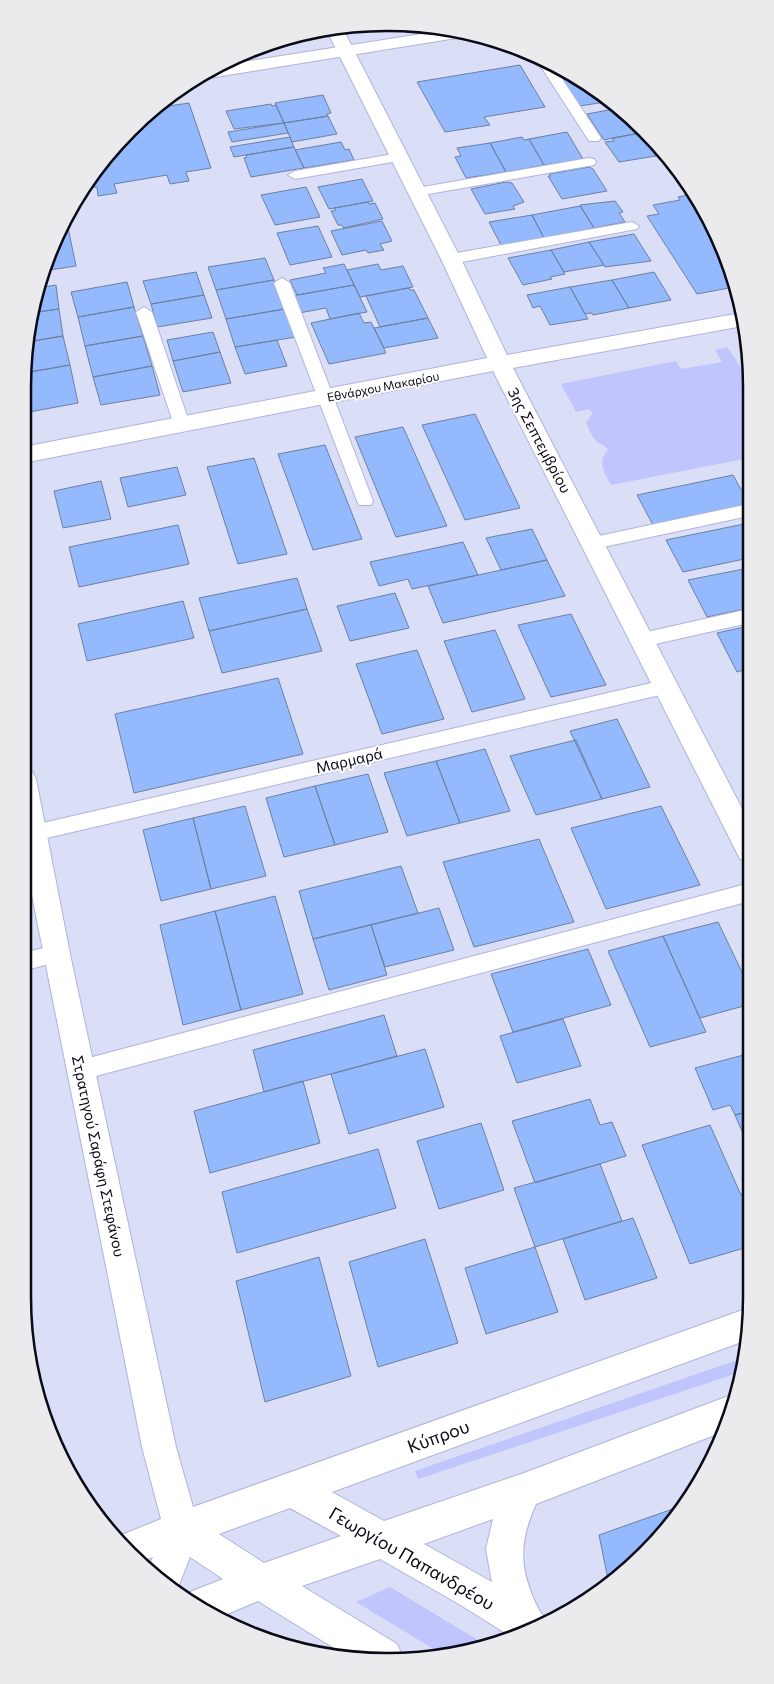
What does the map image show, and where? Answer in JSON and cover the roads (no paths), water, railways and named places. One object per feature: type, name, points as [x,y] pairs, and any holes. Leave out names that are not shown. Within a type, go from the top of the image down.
[{"type":"street","name":"3ης Σεπτεμβρίου","points":[[337,35],[451,259],[500,362],[594,543],[664,687],[743,838]]},
{"type":"street","points":[[225,71],[444,36]]},
{"type":"street","name":"Εθνάρχου Μακαρίου","points":[[31,453],[326,398],[500,362],[736,320]]},
{"type":"street","name":"Στρατηγού Σαράφη Στεφάνου","points":[[31,820],[56,954],[159,1447],[182,1530]]},
{"type":"street","name":"Κύπρου","points":[[133,1547],[742,1326]]},
{"type":"street","points":[[207,1604],[261,1582],[524,1491],[722,1415]]},
{"type":"street","name":"Γεωργίου Παπανδρέου","points":[[292,1489],[472,1591],[525,1625]]},
{"type":"street","points":[[524,1491],[510,1523],[504,1548],[505,1566],[528,1624]]},
{"type":"street","points":[[165,1575],[182,1530],[261,1582],[377,1653]]},
{"type":"lane","points":[[550,71],[594,138]]},
{"type":"lane","points":[[296,174],[399,157]]},
{"type":"lane","points":[[417,192],[589,162]]},
{"type":"lane","points":[[451,259],[632,226]]},
{"type":"lane","points":[[282,283],[364,501]]},
{"type":"lane","points":[[144,312],[182,425]]},
{"type":"lane","points":[[594,543],[743,511]]},
{"type":"lane","points":[[642,640],[743,617]]},
{"type":"lane","name":"Μαρμαρά","points":[[34,833],[664,687]]},
{"type":"lane","points":[[81,1070],[743,894]]},
{"type":"lane","points":[[31,960],[56,954]]}]
